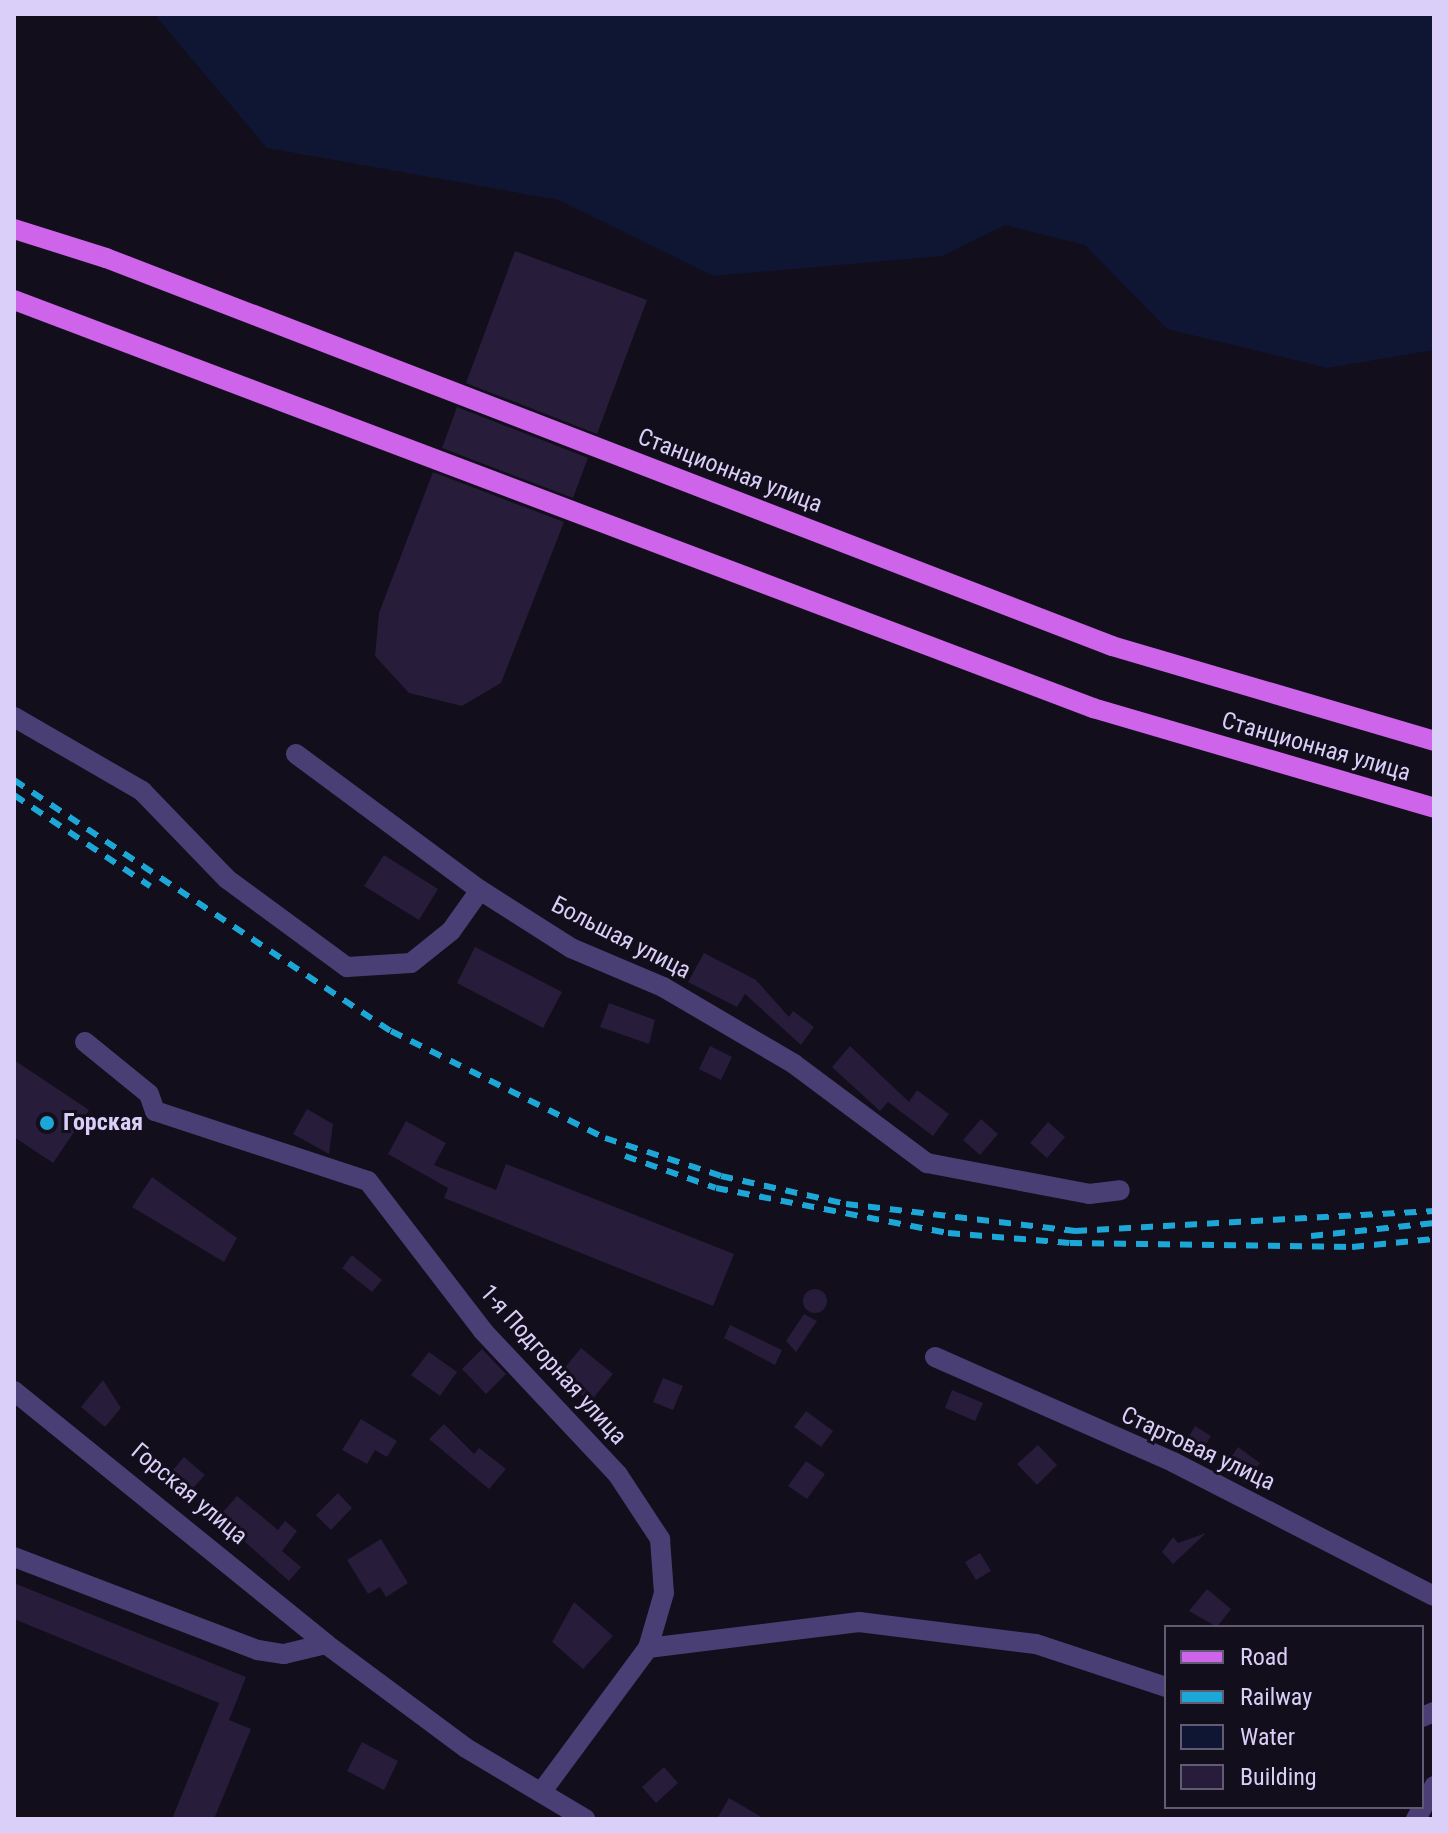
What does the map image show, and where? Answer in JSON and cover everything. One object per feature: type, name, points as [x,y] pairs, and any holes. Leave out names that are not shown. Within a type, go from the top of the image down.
[{"type":"main road","name":"Станционная улица","points":[[14,229],[106,258],[1112,646],[1434,741]]},
{"type":"main road","name":"Станционная улица","points":[[14,300],[1093,708],[1434,808]]},
{"type":"street","points":[[14,717],[142,791],[227,879],[347,967],[411,963],[451,931],[480,890]]},
{"type":"street","name":"Большая улица","points":[[296,754],[480,890],[571,948],[663,987],[794,1064],[927,1163],[1089,1194],[1120,1190]]},
{"type":"street","name":"1-я Подгорная улица","points":[[85,1042],[149,1094],[155,1111],[368,1181],[483,1331],[618,1475],[660,1539],[664,1593],[648,1648],[543,1790]]},
{"type":"street","name":"Стартовая улица","points":[[935,1357],[1173,1462],[1434,1596]]},
{"type":"street","name":"Горская улица","points":[[14,1391],[326,1644],[466,1748],[543,1790],[585,1819]]},
{"type":"street","points":[[14,1557],[258,1650],[284,1654],[326,1644]]},
{"type":"street","points":[[648,1648],[859,1622],[1036,1644],[1164,1686]]},
{"type":"street","points":[[1424,1804],[1434,1786]]},
{"type":"water","points":[[154,14],[1434,14],[1434,350],[1327,368],[1167,329],[1085,245],[1005,225],[942,256],[713,276],[559,200],[267,148]]},
{"type":"building","points":[[515,251],[647,300],[597,434],[466,383]]},
{"type":"building","points":[[457,407],[588,458],[573,498],[442,448]]},
{"type":"building","points":[[433,472],[564,522],[501,683],[462,706],[409,693],[375,656],[379,613]]},
{"type":"building","points":[[384,855],[438,889],[419,920],[364,886]]},
{"type":"building","points":[[475,947],[562,992],[543,1028],[457,983]]},
{"type":"building","points":[[704,953],[756,980],[789,1017],[793,1011],[814,1027],[801,1045],[745,994],[737,1007],[688,982]]},
{"type":"building","points":[[609,1003],[655,1020],[649,1044],[600,1027]]},
{"type":"building","points":[[710,1046],[732,1057],[721,1080],[699,1069]]},
{"type":"building","points":[[850,1046],[909,1102],[917,1090],[949,1114],[933,1136],[888,1102],[880,1111],[832,1067]]},
{"type":"building","name":"Горская","points":[[14,1060],[89,1110],[53,1163],[14,1137]]},
{"type":"building","points":[[307,1109],[333,1124],[329,1154],[293,1134]]},
{"type":"building","points":[[981,1119],[998,1134],[980,1155],[963,1140]]},
{"type":"building","points":[[406,1121],[446,1143],[434,1165],[496,1190],[506,1164],[734,1254],[713,1306],[444,1198],[448,1188],[388,1154]]},
{"type":"building","points":[[1048,1122],[1065,1137],[1047,1158],[1030,1143]]},
{"type":"building","points":[[152,1177],[237,1238],[224,1262],[132,1207]]},
{"type":"building","points":[[352,1255],[382,1280],[372,1292],[342,1268]]},
{"type":"building","points":[[815,1289],[823,1293],[827,1301],[823,1309],[815,1313],[807,1309],[803,1301],[807,1293]]},
{"type":"building","points":[[804,1314],[817,1321],[796,1352],[786,1341]]},
{"type":"building","points":[[730,1325],[782,1350],[775,1365],[724,1338]]},
{"type":"building","points":[[581,1348],[613,1374],[590,1402],[558,1376]]},
{"type":"building","points":[[482,1349],[506,1374],[486,1394],[462,1369]]},
{"type":"building","points":[[429,1352],[457,1372],[440,1396],[411,1375]]},
{"type":"building","points":[[663,1378],[683,1386],[673,1410],[653,1402]]},
{"type":"building","points":[[103,1380],[121,1408],[105,1427],[81,1407]]},
{"type":"building","points":[[952,1390],[983,1403],[975,1421],[945,1408]]},
{"type":"building","points":[[806,1411],[833,1431],[821,1447],[794,1427]]},
{"type":"building","points":[[361,1419],[397,1441],[387,1457],[375,1450],[367,1464],[342,1450]]},
{"type":"building","points":[[444,1424],[474,1454],[479,1448],[506,1469],[489,1489],[429,1439]]},
{"type":"building","points":[[1195,1426],[1211,1436],[1197,1458],[1180,1451]]},
{"type":"building","points":[[1038,1445],[1057,1465],[1037,1485],[1017,1464]]},
{"type":"building","points":[[1238,1447],[1260,1463],[1245,1483],[1224,1467]]},
{"type":"building","points":[[184,1457],[205,1475],[193,1488],[173,1470]]},
{"type":"building","points":[[806,1461],[825,1474],[807,1499],[788,1486]]},
{"type":"building","points":[[338,1493],[352,1508],[331,1530],[316,1515]]},
{"type":"building","points":[[237,1496],[278,1530],[285,1521],[297,1531],[282,1551],[301,1567],[289,1581],[218,1518]]},
{"type":"building","points":[[1206,1533],[1173,1564],[1162,1552],[1173,1537],[1178,1543]]},
{"type":"building","points":[[381,1539],[408,1583],[386,1597],[380,1587],[368,1594],[347,1560]]},
{"type":"building","points":[[980,1553],[991,1571],[976,1580],[965,1562]]},
{"type":"building","points":[[14,1583],[246,1677],[229,1720],[251,1729],[214,1819],[172,1819],[219,1703],[14,1619]]},
{"type":"building","points":[[1207,1589],[1231,1609],[1219,1625],[1189,1611]]},
{"type":"building","points":[[574,1602],[613,1636],[583,1669],[552,1642]]},
{"type":"building","points":[[362,1742],[398,1761],[384,1790],[347,1771]]},
{"type":"building","points":[[664,1767],[678,1783],[656,1803],[642,1787]]},
{"type":"building","points":[[729,1798],[765,1819],[717,1819]]},
{"type":"railway","points":[[14,780],[391,1031],[605,1138],[721,1176],[846,1204],[1075,1231],[1434,1211]]},
{"type":"railway","points":[[14,795],[150,886]]},
{"type":"railway","points":[[625,1156],[716,1188],[948,1233],[1070,1243],[1352,1247],[1434,1239]]},
{"type":"railway","points":[[1311,1236],[1434,1223]]},
{"type":"place","name":"Горская","points":[[47,1123]]}]
